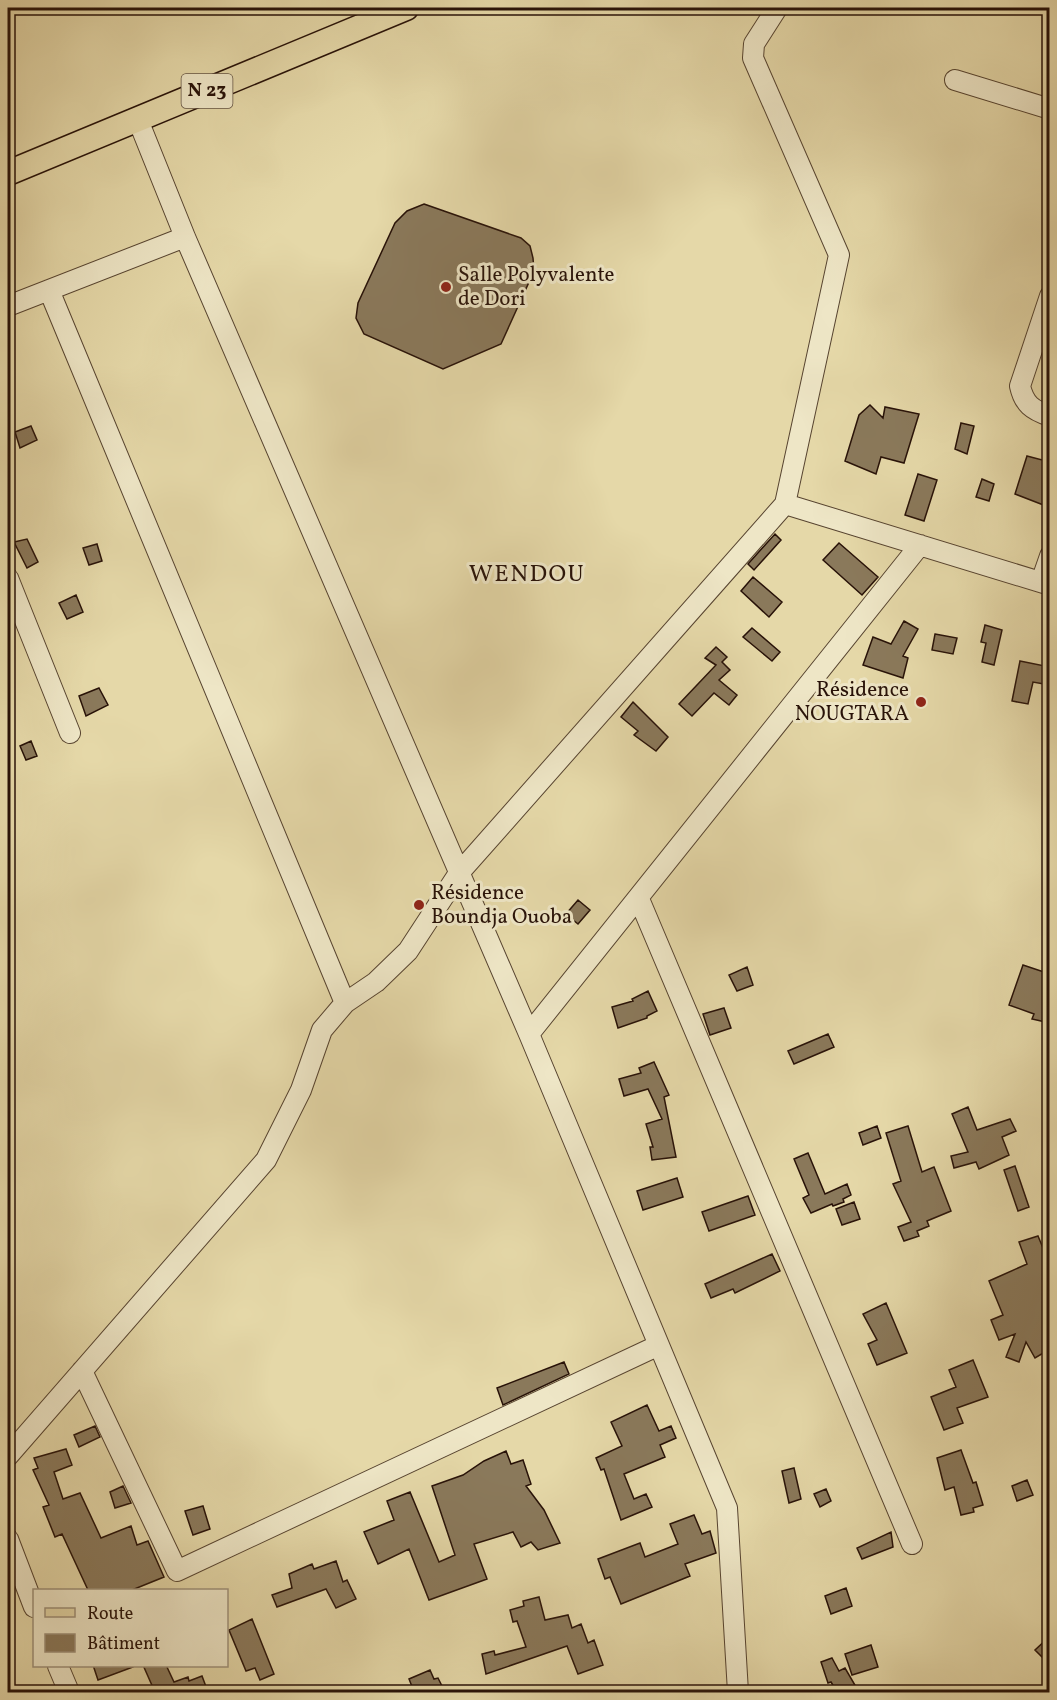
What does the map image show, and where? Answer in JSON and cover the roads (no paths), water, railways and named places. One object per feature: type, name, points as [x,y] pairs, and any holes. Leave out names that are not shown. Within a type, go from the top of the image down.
[{"type":"main road","name":"N 23","points":[[8,173],[406,8]]},
{"type":"street","points":[[8,1456],[266,1160],[301,1090],[322,1030],[345,1003],[376,982],[408,951],[459,873],[785,504],[839,255],[753,58],[754,44],[777,8]]},
{"type":"street","points":[[955,80],[1050,109]]},
{"type":"street","points":[[138,120],[185,237],[529,1034],[657,1346],[727,1508],[738,1692]]},
{"type":"street","points":[[8,306],[185,237]]},
{"type":"street","points":[[49,290],[345,1003]]},
{"type":"street","points":[[1050,296],[1020,386],[1023,400],[1035,412],[1050,416]]},
{"type":"street","points":[[785,504],[1045,583],[1050,556]]},
{"type":"street","points":[[529,1034],[921,546]]},
{"type":"street","points":[[8,578],[70,733]]},
{"type":"street","points":[[639,899],[912,1544]]},
{"type":"street","points":[[82,1371],[177,1571],[657,1346]]},
{"type":"street","points":[[8,1539],[33,1603]]},
{"type":"street","points":[[59,1667],[69,1692]]},
{"type":"place","name":"Salle Polyvalente de Dori","points":[[446,287]]},
{"type":"place","name":"Résidence NOUGTARA","points":[[921,702]]},
{"type":"place","name":"Résidence Boundja Ouoba","points":[[419,905]]},
{"type":"district","name":"WENDOU","points":[[527,575]]}]
